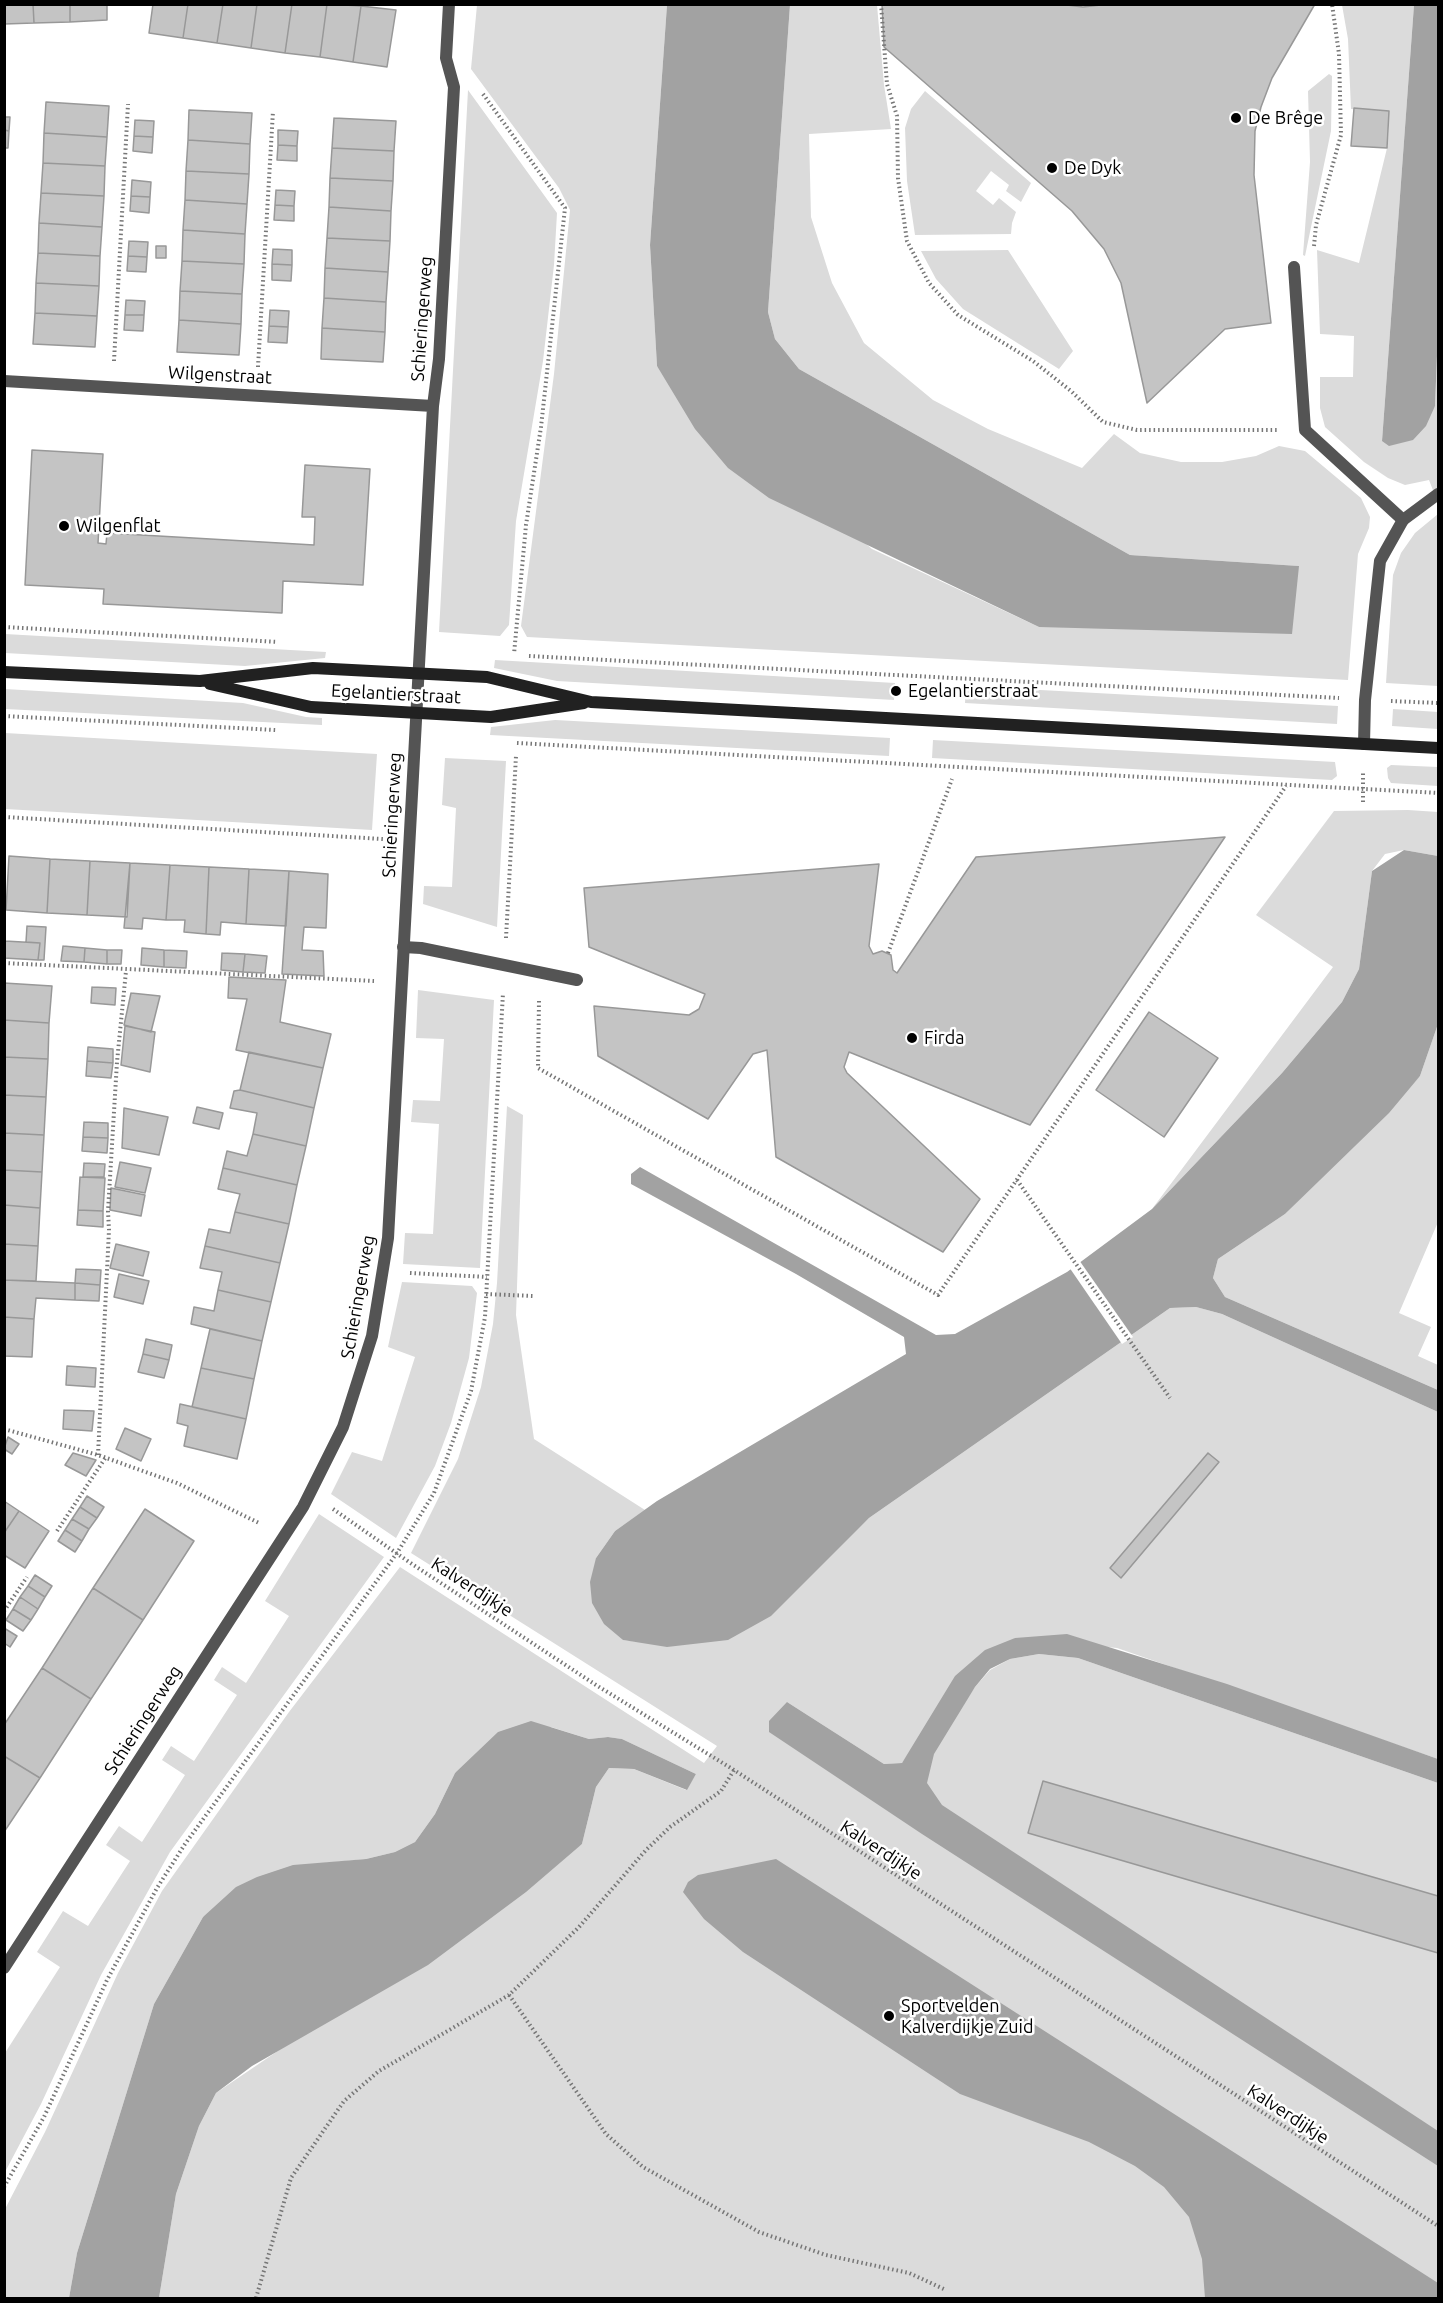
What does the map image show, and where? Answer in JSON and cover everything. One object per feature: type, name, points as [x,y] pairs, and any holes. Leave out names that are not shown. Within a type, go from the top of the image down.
[{"type":"main road","name":"Egelantierstraat","points":[[4,672],[200,681],[313,668],[418,673],[487,677],[591,702],[1438,748]]},
{"type":"main road","name":"Egelantierstraat","points":[[200,681],[311,707],[416,713],[491,717],[591,702]]},
{"type":"street","name":"Schieringerweg","points":[[4,1968],[310,1494],[343,1427],[362,1374],[372,1336],[388,1238],[433,405],[439,360],[454,87],[447,53],[449,4]]},
{"type":"street","points":[[1294,267],[1305,430],[1403,520]]},
{"type":"street","name":"Wilgenstraat","points":[[4,381],[433,405]]},
{"type":"street","points":[[1364,744],[1365,700],[1380,561],[1403,520],[1438,494]]},
{"type":"street","points":[[403,947],[421,948],[577,980]]},
{"type":"path","points":[[880,4],[887,84],[897,116],[898,178],[907,241],[929,283],[958,315],[1032,361],[1071,391],[1103,422],[1137,430],[1305,430]]},
{"type":"path","points":[[1294,267],[1312,261],[1316,225],[1341,135],[1339,54],[1332,4]]},
{"type":"path","points":[[447,53],[478,86],[565,208],[551,345],[526,525],[514,655]]},
{"type":"path","points":[[112,387],[128,104]]},
{"type":"path","points":[[257,395],[273,111]]},
{"type":"path","points":[[4,627],[284,642]]},
{"type":"path","points":[[502,654],[1438,704]]},
{"type":"path","points":[[4,716],[278,730]]},
{"type":"path","points":[[510,743],[1438,793]]},
{"type":"path","points":[[888,953],[952,779]]},
{"type":"path","points":[[540,972],[538,1068],[938,1295],[1286,785]]},
{"type":"path","points":[[1363,789],[1363,802]]},
{"type":"path","points":[[4,817],[408,840]]},
{"type":"path","points":[[4,963],[126,971],[133,969],[367,981]]},
{"type":"path","points":[[98,1455],[108,1211],[117,1062],[126,971]]},
{"type":"path","points":[[1017,1180],[1127,1340],[1170,1398]]},
{"type":"path","points":[[383,1271],[487,1277]]},
{"type":"path","points":[[486,1294],[533,1296]]},
{"type":"path","points":[[4,1429],[106,1457],[177,1483],[252,1518]]},
{"type":"path","points":[[57,1531],[106,1457]]},
{"type":"path","name":"Kalverdijkje","points":[[310,1494],[596,1685],[734,1770],[1124,2025],[1438,2226]]},
{"type":"path","points":[[4,1611],[27,1577]]},
{"type":"path","points":[[256,2298],[291,2178],[345,2101],[379,2071],[509,1995],[579,1927],[646,1850],[670,1827],[721,1791],[734,1770]]},
{"type":"path","points":[[509,1995],[606,2134],[643,2167],[759,2232],[826,2255],[909,2273],[946,2290]]},
{"type":"shaded area","points":[[477,5],[667,5],[650,245],[657,366],[872,549],[1039,627],[1299,566],[1130,555],[799,369],[775,339],[768,312],[790,5],[877,5],[884,85],[891,129],[809,134],[811,217],[832,283],[864,343],[933,400],[988,429],[1082,468],[1114,434],[1140,453],[1181,462],[1222,462],[1256,456],[1279,446],[1305,451],[1361,498],[1370,517],[1369,528],[1358,554],[1348,680],[527,637],[521,626],[554,374],[570,210],[559,188],[471,69]]},
{"type":"shaded area","points":[[667,5],[790,5],[768,312],[775,339],[799,369],[1130,555],[1299,566],[1292,634],[1039,627],[769,498],[728,468],[695,429],[657,366],[650,245]]},
{"type":"shaded area","points":[[1342,5],[1414,5],[1382,441],[1435,406],[1438,331],[1438,503],[1429,480],[1405,485],[1388,478],[1364,462],[1325,427],[1320,408],[1320,377],[1353,377],[1354,336],[1320,334],[1317,250],[1359,263],[1388,144],[1389,111],[1351,109],[1348,39]]},
{"type":"shaded area","points":[[1414,5],[1438,5],[1438,331],[1435,406],[1426,426],[1413,440],[1389,446],[1382,441]]},
{"type":"shaded area","points":[[1329,74],[1332,76],[1331,131],[1305,256],[1303,255],[1310,162],[1308,91]]},
{"type":"shaded area","points":[[468,90],[557,213],[554,265],[543,361],[516,521],[509,625],[500,636],[439,632]]},
{"type":"shaded area","points":[[925,91],[1031,183],[1021,202],[1006,191],[1009,185],[991,171],[976,191],[993,205],[999,198],[1016,212],[1011,234],[915,235],[907,181],[905,128],[911,109]]},
{"type":"shaded area","points":[[1008,250],[1073,351],[1059,369],[963,309],[936,279],[921,251]]},
{"type":"shaded area","points":[[1438,514],[1438,686],[1386,683],[1393,575],[1401,553],[1415,533]]},
{"type":"shaded area","points":[[5,634],[326,652],[325,658],[245,666],[5,653]]},
{"type":"shaded area","points":[[495,660],[895,683],[894,700],[557,681],[494,668]]},
{"type":"shaded area","points":[[966,686],[1338,706],[1337,724],[965,703]]},
{"type":"shaded area","points":[[5,689],[243,703],[306,717],[322,718],[322,725],[5,709]]},
{"type":"shaded area","points":[[1393,709],[1438,712],[1438,729],[1392,726]]},
{"type":"shaded area","points":[[555,720],[890,738],[889,756],[490,735],[491,727]]},
{"type":"shaded area","points":[[5,733],[377,754],[372,830],[5,809]]},
{"type":"shaded area","points":[[933,740],[1335,762],[1337,776],[1332,780],[932,758]]},
{"type":"shaded area","points":[[445,758],[506,761],[497,927],[423,904],[424,886],[452,887],[456,808],[442,805]]},
{"type":"shaded area","points":[[1391,765],[1438,767],[1438,786],[1391,783],[1387,768]]},
{"type":"shaded area","points":[[1334,811],[1438,812],[1438,856],[1404,850],[1385,854],[1372,871],[1359,969],[1342,1002],[1282,1073],[1152,1209],[1333,967],[1256,915]]},
{"type":"shaded area","points":[[1404,850],[1438,856],[1438,1024],[1420,1076],[1389,1113],[1285,1214],[1218,1259],[1213,1278],[1225,1297],[1438,1390],[1438,1412],[1222,1314],[1196,1307],[1170,1308],[869,1518],[771,1616],[728,1640],[667,1647],[623,1640],[604,1624],[592,1603],[590,1582],[596,1558],[615,1531],[657,1501],[906,1354],[904,1337],[796,1274],[631,1184],[631,1174],[640,1167],[936,1335],[955,1334],[1067,1272],[1152,1209],[1282,1073],[1342,1002],[1359,969],[1372,871]]},
{"type":"shaded area","points":[[418,990],[494,1000],[480,1268],[403,1264],[405,1233],[433,1234],[439,1124],[411,1122],[413,1100],[440,1101],[444,1039],[416,1038]]},
{"type":"shaded area","points":[[1438,1024],[1438,1222],[1399,1313],[1431,1327],[1418,1356],[1438,1365],[1438,1390],[1225,1297],[1213,1278],[1218,1259],[1285,1214],[1420,1076]]},
{"type":"shaded area","name":"Sportvelden Kalverdijkje Zuid","points":[[507,1106],[523,1115],[516,1315],[534,1439],[645,1510],[615,1531],[596,1558],[623,1640],[639,1642],[819,1565],[869,1518],[1170,1308],[1196,1307],[1222,1314],[1438,1412],[1438,1759],[1117,1648],[1015,1638],[917,1742],[902,1763],[884,1764],[787,1702],[888,1811],[975,1687],[990,1670],[1010,1659],[1039,1654],[1078,1658],[1438,1783],[1438,2298],[159,2298],[176,2194],[199,2126],[216,2093],[582,1844],[596,1787],[609,1768],[634,1769],[686,1790],[696,1774],[622,1739],[608,1737],[589,1739],[551,1727],[455,1773],[435,1814],[415,1842],[395,1852],[366,1859],[293,1866],[203,1917],[154,2004],[77,2253],[69,2298],[5,2298],[4,2211],[45,2132],[118,1973],[162,1891],[289,1712],[400,1567],[704,1763],[717,1746],[411,1553],[458,1459],[481,1387],[493,1324],[497,1283]]},
{"type":"shaded area","points":[[402,1282],[472,1286],[477,1293],[469,1358],[451,1423],[435,1466],[396,1538],[331,1494],[352,1452],[382,1461],[415,1357],[388,1347]]},
{"type":"shaded area","points":[[319,1514],[384,1557],[170,1852],[101,1975],[41,2104],[5,2172],[5,2053],[60,1967],[37,1952],[63,1911],[88,1926],[130,1861],[106,1845],[119,1826],[142,1842],[185,1775],[162,1760],[171,1746],[194,1761],[237,1695],[214,1680],[222,1667],[246,1683],[289,1616],[265,1601]]},
{"type":"shaded area","points":[[1067,1634],[1227,1684],[1438,1759],[1438,1783],[1078,1658],[1039,1654],[1010,1659],[990,1669],[975,1687],[934,1754],[927,1783],[942,1805],[1438,2131],[1438,2166],[922,1834],[769,1732],[769,1721],[787,1702],[884,1764],[902,1763],[955,1676],[985,1650],[1015,1638]]},
{"type":"shaded area","points":[[531,1721],[589,1739],[608,1737],[622,1739],[696,1774],[687,1790],[634,1769],[609,1768],[596,1787],[582,1844],[526,1892],[428,1965],[252,2066],[216,2093],[199,2126],[176,2194],[159,2298],[69,2298],[77,2253],[154,2004],[203,1917],[236,1887],[257,1877],[293,1865],[366,1859],[395,1852],[415,1842],[435,1814],[455,1773],[498,1732]]},
{"type":"shaded area","points":[[776,1859],[1438,2283],[1438,2298],[1205,2298],[1202,2259],[1189,2217],[1164,2187],[1135,2166],[1089,2142],[960,2094],[743,1952],[704,1919],[683,1892],[688,1882],[698,1875]]},
{"type":"pier","points":[[1079,1260],[1133,1337],[1122,1344],[1069,1267]]},
{"type":"building","points":[[4,4],[33,4],[34,23],[4,24]]},
{"type":"building","points":[[33,4],[70,4],[70,22],[34,23]]},
{"type":"building","points":[[70,4],[107,4],[107,20],[70,22]]},
{"type":"building","points":[[153,4],[188,4],[183,38],[149,33]]},
{"type":"building","points":[[188,4],[223,4],[217,43],[183,38]]},
{"type":"building","points":[[223,4],[257,4],[251,48],[217,43]]},
{"type":"building","points":[[257,4],[292,4],[285,53],[251,48]]},
{"type":"building","points":[[292,4],[327,4],[320,57],[285,53]]},
{"type":"building","points":[[327,4],[361,6],[353,62],[320,57]]},
{"type":"building","points":[[882,4],[1059,4],[1083,7],[1110,4],[1315,4],[1272,78],[1255,131],[1254,175],[1271,323],[1225,329],[1147,403],[1121,283],[1104,249],[1072,211],[884,47]]},
{"type":"building","points":[[361,6],[396,10],[387,67],[353,62]]},
{"type":"building","points":[[46,102],[109,106],[107,137],[44,133]]},
{"type":"building","points":[[1354,108],[1389,111],[1387,148],[1351,146]]},
{"type":"building","points":[[189,110],[252,113],[250,144],[188,140]]},
{"type":"building","points":[[4,117],[10,117],[9,131],[4,130]]},
{"type":"building","points":[[334,118],[396,121],[394,151],[332,148]]},
{"type":"building","points":[[135,120],[154,121],[153,137],[134,136]]},
{"type":"building","points":[[4,130],[9,131],[8,148],[4,148]]},
{"type":"building","points":[[278,130],[298,131],[297,146],[278,145]]},
{"type":"building","points":[[44,133],[107,137],[105,166],[43,163]]},
{"type":"building","points":[[134,136],[153,137],[152,153],[133,151]]},
{"type":"building","points":[[188,140],[250,144],[249,174],[186,171]]},
{"type":"building","points":[[278,145],[297,146],[297,161],[277,160]]},
{"type":"building","points":[[332,148],[394,151],[393,181],[330,178]]},
{"type":"building","points":[[43,163],[105,166],[104,196],[41,193]]},
{"type":"building","points":[[186,171],[249,174],[247,204],[185,200]]},
{"type":"building","points":[[330,178],[393,181],[391,211],[329,207]]},
{"type":"building","points":[[132,180],[151,182],[150,197],[131,196]]},
{"type":"building","points":[[276,190],[295,191],[294,206],[275,205]]},
{"type":"building","points":[[41,193],[104,196],[102,227],[39,223]]},
{"type":"building","points":[[131,196],[150,197],[149,213],[130,211]]},
{"type":"building","points":[[185,200],[247,204],[245,234],[183,230]]},
{"type":"building","points":[[275,205],[294,206],[294,221],[274,220]]},
{"type":"building","points":[[329,207],[391,211],[390,241],[327,238]]},
{"type":"building","points":[[39,223],[102,227],[100,256],[38,253]]},
{"type":"building","points":[[183,230],[245,234],[244,264],[182,261]]},
{"type":"building","points":[[327,238],[390,241],[388,272],[325,268]]},
{"type":"building","points":[[129,241],[148,242],[147,257],[128,256]]},
{"type":"building","points":[[156,246],[166,246],[166,258],[156,258]]},
{"type":"building","points":[[273,249],[292,250],[292,265],[272,264]]},
{"type":"building","points":[[38,253],[100,256],[99,286],[36,283]]},
{"type":"building","points":[[128,256],[147,257],[146,272],[127,271]]},
{"type":"building","points":[[182,261],[244,264],[242,294],[180,291]]},
{"type":"building","points":[[272,264],[292,265],[291,281],[272,280]]},
{"type":"building","points":[[325,268],[388,272],[386,302],[324,298]]},
{"type":"building","points":[[36,283],[99,286],[97,316],[35,313]]},
{"type":"building","points":[[180,291],[242,294],[241,324],[179,320]]},
{"type":"building","points":[[324,298],[386,302],[385,332],[322,328]]},
{"type":"building","points":[[126,300],[145,301],[144,315],[125,315]]},
{"type":"building","points":[[270,310],[289,311],[288,327],[269,326]]},
{"type":"building","points":[[35,313],[97,316],[95,347],[33,344]]},
{"type":"building","points":[[125,315],[144,315],[143,331],[124,330]]},
{"type":"building","points":[[179,320],[241,324],[239,355],[177,352]]},
{"type":"building","points":[[269,326],[288,327],[287,343],[268,342]]},
{"type":"building","points":[[322,328],[385,332],[383,362],[321,359]]},
{"type":"building","name":"Wilgenflat","points":[[32,450],[103,454],[98,543],[106,544],[107,533],[314,545],[315,517],[302,517],[305,465],[370,469],[363,585],[283,581],[282,613],[103,604],[104,589],[25,585]]},
{"type":"building","points":[[1225,837],[1030,1125],[849,1052],[844,1067],[847,1073],[980,1199],[943,1252],[776,1157],[767,1050],[753,1054],[708,1119],[598,1056],[594,1006],[689,1015],[699,1009],[705,994],[589,947],[584,888],[879,864],[869,946],[873,954],[882,951],[891,955],[893,970],[897,973],[976,857]]},
{"type":"building","points":[[9,856],[50,859],[47,913],[6,910]]},
{"type":"building","points":[[50,859],[90,861],[87,915],[47,913]]},
{"type":"building","points":[[90,861],[130,863],[127,917],[87,915]]},
{"type":"building","points":[[130,863],[170,865],[166,920],[143,918],[142,929],[124,928]]},
{"type":"building","points":[[170,865],[209,867],[206,934],[184,932],[185,920],[166,920]]},
{"type":"building","points":[[209,867],[249,869],[246,924],[221,922],[220,935],[206,934]]},
{"type":"building","points":[[249,869],[289,871],[286,926],[246,924]]},
{"type":"building","points":[[289,871],[328,874],[326,928],[304,927],[302,950],[323,951],[324,976],[282,974]]},
{"type":"building","points":[[27,926],[46,927],[44,960],[38,960],[40,943],[26,942]]},
{"type":"building","points":[[5,941],[40,943],[38,960],[4,958]]},
{"type":"building","points":[[63,946],[85,948],[84,962],[61,961]]},
{"type":"building","points":[[85,948],[107,950],[107,964],[84,962]]},
{"type":"building","points":[[142,948],[164,950],[164,967],[141,965]]},
{"type":"building","points":[[107,950],[122,950],[121,964],[107,964]]},
{"type":"building","points":[[164,950],[187,951],[186,968],[164,967]]},
{"type":"building","points":[[222,953],[245,954],[243,972],[221,970]]},
{"type":"building","points":[[245,954],[267,956],[265,973],[243,972]]},
{"type":"building","points":[[229,977],[286,980],[280,1022],[331,1034],[323,1068],[236,1050],[247,999],[228,998]]},
{"type":"building","points":[[4,983],[52,986],[49,1023],[4,1020]]},
{"type":"building","points":[[92,987],[116,988],[115,1005],[91,1003]]},
{"type":"building","points":[[131,993],[160,996],[151,1032],[124,1025]]},
{"type":"building","points":[[1149,1012],[1218,1058],[1164,1137],[1096,1090]]},
{"type":"building","points":[[4,1020],[49,1023],[48,1059],[4,1057]]},
{"type":"building","points":[[125,1026],[155,1032],[150,1072],[121,1065]]},
{"type":"building","points":[[88,1047],[113,1049],[113,1063],[87,1061]]},
{"type":"building","points":[[249,1052],[323,1068],[314,1108],[240,1090]]},
{"type":"building","points":[[4,1057],[48,1059],[46,1097],[4,1095]]},
{"type":"building","points":[[87,1061],[113,1063],[111,1078],[86,1076]]},
{"type":"building","points":[[240,1090],[314,1108],[306,1146],[253,1134],[257,1113],[230,1108],[234,1091]]},
{"type":"building","points":[[4,1095],[46,1097],[44,1135],[4,1133]]},
{"type":"building","points":[[197,1107],[223,1113],[219,1129],[193,1123]]},
{"type":"building","points":[[124,1108],[168,1117],[159,1155],[122,1148]]},
{"type":"building","points":[[84,1122],[108,1123],[108,1138],[83,1137]]},
{"type":"building","points":[[4,1133],[44,1135],[42,1172],[4,1170]]},
{"type":"building","points":[[253,1134],[306,1146],[297,1185],[223,1168],[227,1151],[247,1156]]},
{"type":"building","points":[[83,1137],[108,1138],[107,1153],[82,1151]]},
{"type":"building","points":[[120,1162],[151,1168],[145,1193],[115,1187]]},
{"type":"building","points":[[84,1163],[105,1164],[104,1177],[83,1177]]},
{"type":"building","points":[[223,1168],[297,1185],[289,1224],[235,1212],[240,1194],[218,1189]]},
{"type":"building","points":[[4,1170],[42,1172],[40,1208],[4,1205]]},
{"type":"building","points":[[80,1177],[105,1178],[103,1211],[78,1210]]},
{"type":"building","points":[[111,1188],[145,1195],[141,1216],[110,1210]]},
{"type":"building","points":[[4,1205],[40,1208],[38,1246],[4,1244]]},
{"type":"building","points":[[78,1210],[103,1211],[103,1227],[77,1225]]},
{"type":"building","points":[[235,1212],[289,1224],[280,1263],[205,1246],[209,1229],[230,1233]]},
{"type":"building","points":[[4,1244],[38,1246],[36,1281],[4,1280]]},
{"type":"building","points":[[116,1244],[149,1252],[143,1276],[110,1268]]},
{"type":"building","points":[[205,1246],[280,1263],[271,1302],[218,1290],[222,1272],[200,1268]]},
{"type":"building","points":[[76,1269],[101,1270],[100,1285],[75,1283]]},
{"type":"building","points":[[119,1274],[149,1281],[143,1304],[114,1297]]},
{"type":"building","points":[[4,1280],[75,1283],[75,1300],[36,1298],[34,1319],[4,1317]]},
{"type":"building","points":[[75,1283],[100,1285],[99,1301],[75,1300]]},
{"type":"building","points":[[218,1290],[271,1302],[262,1341],[191,1324],[194,1307],[214,1311]]},
{"type":"building","points":[[4,1317],[34,1319],[32,1357],[4,1356]]},
{"type":"building","points":[[210,1329],[262,1341],[254,1379],[201,1368]]},
{"type":"building","points":[[146,1339],[172,1345],[169,1360],[143,1354]]},
{"type":"building","points":[[143,1354],[169,1360],[164,1378],[138,1372]]},
{"type":"building","points":[[67,1366],[96,1368],[95,1387],[66,1385]]},
{"type":"building","points":[[201,1368],[254,1379],[246,1419],[192,1407]]},
{"type":"building","points":[[180,1404],[246,1419],[237,1459],[184,1446],[188,1426],[177,1423]]},
{"type":"building","points":[[64,1410],[94,1411],[92,1431],[63,1429]]},
{"type":"building","points":[[125,1428],[151,1439],[141,1461],[116,1449]]},
{"type":"building","points":[[8,1437],[19,1444],[12,1454],[4,1449]]},
{"type":"building","points":[[73,1453],[96,1460],[86,1476],[65,1465]]},
{"type":"building","points":[[1208,1453],[1219,1462],[1121,1578],[1110,1568]]},
{"type":"building","points":[[87,1496],[104,1507],[97,1518],[80,1507]]},
{"type":"building","points":[[4,1501],[19,1511],[4,1533]]},
{"type":"building","points":[[80,1507],[97,1518],[89,1529],[72,1519]]},
{"type":"building","points":[[145,1509],[194,1541],[143,1620],[93,1588]]},
{"type":"building","points":[[19,1511],[49,1531],[25,1568],[4,1555],[4,1533]]},
{"type":"building","points":[[72,1519],[89,1529],[82,1541],[65,1530]]},
{"type":"building","points":[[65,1530],[82,1541],[75,1552],[58,1541]]},
{"type":"building","points":[[35,1575],[52,1586],[45,1597],[28,1586]]},
{"type":"building","points":[[28,1586],[45,1597],[38,1609],[20,1597]]},
{"type":"building","points":[[93,1588],[143,1620],[91,1699],[42,1668]]},
{"type":"building","points":[[20,1597],[38,1609],[31,1620],[13,1609]]},
{"type":"building","points":[[13,1609],[31,1620],[23,1631],[6,1620]]},
{"type":"building","points":[[4,1628],[17,1636],[10,1647],[4,1643]]},
{"type":"building","points":[[42,1668],[91,1699],[40,1778],[4,1756],[4,1725]]},
{"type":"building","points":[[4,1756],[40,1778],[4,1832]]},
{"type":"building","points":[[1043,1781],[1438,1896],[1438,1953],[1028,1833]]},
{"type":"place","name":"De Brêge","points":[[1236,118]]},
{"type":"place","name":"De Dyk","points":[[1052,168]]},
{"type":"place","name":"Wilgenflat","points":[[64,526]]},
{"type":"place","name":"Egelantierstraat","points":[[896,691]]},
{"type":"place","name":"Firda","points":[[912,1038]]},
{"type":"place","name":"Sportvelden Kalverdijkje Zuid","points":[[889,2016]]}]
